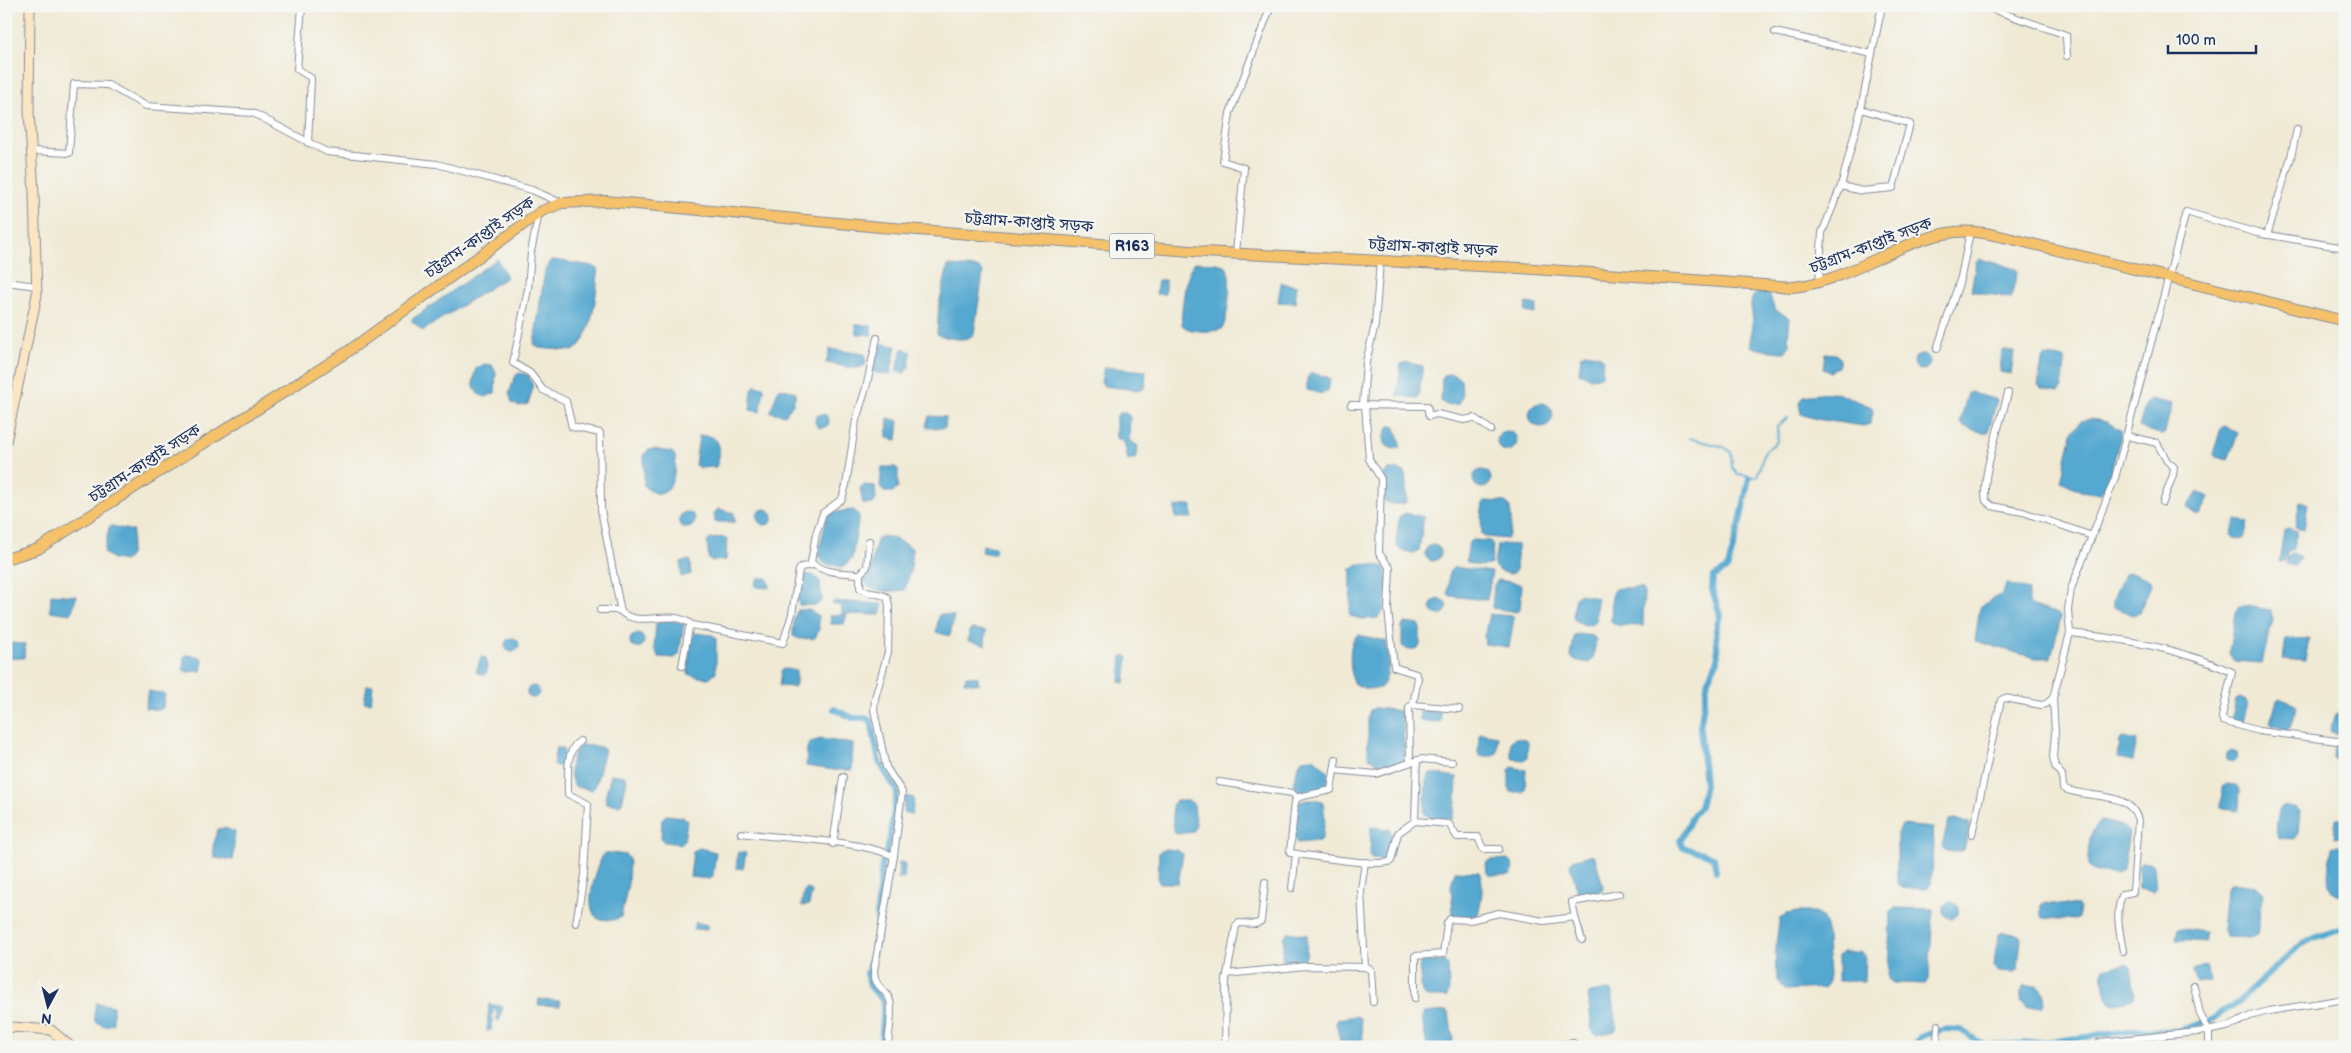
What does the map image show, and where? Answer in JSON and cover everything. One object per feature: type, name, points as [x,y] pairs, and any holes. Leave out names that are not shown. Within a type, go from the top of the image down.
[{"type":"main road","points":[[6,442],[37,295],[29,111],[30,6]]},
{"type":"main road","name":"চট্টগ্রাম-কাপ্তাই সড়ক","points":[[6,559],[28,554],[47,543],[347,352],[538,213],[562,203],[604,202],[880,227],[1236,253],[1520,268],[1792,286],[1819,283],[1916,243],[1945,234],[1970,232],[2008,238],[2168,279],[2345,321]]},
{"type":"main road","points":[[6,1029],[12,1027],[51,1030],[71,1047]]},
{"type":"street","points":[[302,6],[297,68],[312,78],[308,143]]},
{"type":"street","points":[[1236,253],[1244,168],[1223,162],[1230,113],[1271,6]]},
{"type":"street","points":[[1819,283],[1822,233],[1841,186],[1861,109],[1882,6]]},
{"type":"street","points":[[1983,6],[2066,35],[2068,56]]},
{"type":"street","points":[[1775,32],[1872,54]]},
{"type":"street","points":[[32,150],[69,153],[74,84],[108,85],[146,106],[253,113],[326,152],[436,164],[532,190],[562,203]]},
{"type":"street","points":[[1841,186],[1862,191],[1893,188],[1908,133],[1910,124],[1861,109]]},
{"type":"street","points":[[2267,235],[2291,157],[2297,129]]},
{"type":"street","points":[[2123,951],[2119,922],[2119,901],[2123,894],[2133,892],[2138,820],[2135,810],[2128,804],[2113,798],[2082,794],[2063,788],[2062,777],[2055,766],[2053,757],[2055,733],[2053,698],[2070,633],[2068,610],[2071,589],[2113,484],[2128,436],[2186,212],[2267,235],[2345,248]]},
{"type":"street","points":[[538,213],[530,252],[528,289],[513,363],[530,373],[543,390],[566,401],[572,427],[600,433],[601,510],[620,610],[627,617],[653,620],[670,617],[684,619],[692,626],[783,643],[792,614],[798,570],[801,567],[813,565],[860,574]]},
{"type":"street","points":[[1937,349],[1961,277],[1970,232]]},
{"type":"street","points":[[1380,261],[1375,325],[1366,362],[1364,405],[1369,459],[1381,479],[1379,553],[1390,568],[1388,609],[1394,667],[1416,674],[1418,678],[1413,705]]},
{"type":"street","points":[[6,282],[37,286]]},
{"type":"street","points":[[813,565],[811,562],[814,544],[823,513],[842,499],[846,485],[856,420],[866,388],[877,338]]},
{"type":"street","points":[[2008,393],[1988,470],[1984,490],[1986,500],[1992,506],[2023,512],[2092,536]]},
{"type":"street","points":[[1351,405],[1427,406],[1429,416],[1442,415],[1464,420],[1474,418],[1491,430]]},
{"type":"street","points":[[2128,436],[2157,444],[2166,461],[2174,467],[2163,502]]},
{"type":"street","points":[[869,540],[867,567],[860,574],[861,590],[884,595],[887,597],[889,605],[888,652],[875,698],[874,710],[886,767],[902,792],[894,856],[874,971],[875,981],[889,997],[891,1005],[888,1047]]},
{"type":"street","points":[[600,610],[620,610]]},
{"type":"street","points":[[682,666],[689,628],[692,626]]},
{"type":"street","points":[[2070,633],[2131,640],[2232,672],[2222,717],[2223,721],[2259,732],[2345,742]]},
{"type":"street","points":[[1972,834],[2001,700],[2005,698],[2040,705],[2046,704],[2053,698]]},
{"type":"street","points":[[1415,822],[1413,760],[1408,707],[1413,705],[1459,709]]},
{"type":"street","points":[[576,923],[584,875],[588,804],[568,794],[568,772],[571,753],[575,744],[580,741]]},
{"type":"street","points":[[1297,798],[1331,790],[1336,759]]},
{"type":"street","points":[[1334,770],[1376,774],[1397,768],[1413,760],[1452,762]]},
{"type":"street","points":[[832,844],[843,777]]},
{"type":"street","points":[[1219,782],[1292,793],[1297,798]]},
{"type":"street","points":[[1297,798],[1294,806],[1290,853],[1388,863],[1391,861],[1398,833],[1415,822],[1449,824],[1457,837],[1478,837],[1483,849],[1499,849]]},
{"type":"street","points":[[742,834],[832,844],[880,851],[894,856]]},
{"type":"street","points":[[1292,888],[1296,854]]},
{"type":"street","points":[[1365,862],[1361,890],[1366,967]]},
{"type":"street","points":[[1225,1047],[1225,994],[1237,924],[1256,924],[1262,919],[1265,882]]},
{"type":"street","points":[[1582,940],[1572,902],[1619,894]]},
{"type":"street","points":[[1415,998],[1415,956],[1443,954],[1447,923],[1450,919],[1470,920],[1500,913],[1544,920],[1575,917]]},
{"type":"street","points":[[1227,974],[1306,966],[1366,967],[1371,970],[1373,979],[1373,1002]]},
{"type":"street","points":[[2194,986],[2202,1018],[2208,1029],[2209,1047]]},
{"type":"street","points":[[2100,1042],[2231,1026],[2250,1016],[2269,1011],[2345,999]]},
{"type":"street","points":[[1937,1041],[1938,1025]]},
{"type":"street","points":[[1540,1047],[1573,1043]]},
{"type":"water","points":[[497,259],[507,277],[422,331],[411,320]]},
{"type":"water","points":[[1980,259],[2018,271],[2011,298],[1971,291],[1976,262]]},
{"type":"water","points":[[550,261],[593,266],[598,270],[593,314],[585,336],[580,345],[573,351],[539,348],[534,344],[545,270]]},
{"type":"water","points":[[1195,262],[1220,264],[1226,267],[1229,279],[1229,298],[1222,329],[1195,331],[1182,325],[1184,292],[1189,274]]},
{"type":"water","points":[[948,266],[979,268],[983,273],[974,334],[970,337],[961,339],[937,334],[939,304]]},
{"type":"water","points":[[1158,280],[1165,280],[1165,294],[1156,294]]},
{"type":"water","points":[[1281,283],[1297,286],[1295,303],[1278,302]]},
{"type":"water","points":[[1759,291],[1769,294],[1775,310],[1790,318],[1788,339],[1790,345],[1785,352],[1762,350],[1751,346],[1750,338],[1753,321],[1751,302],[1752,298]]},
{"type":"water","points":[[1526,303],[1537,305],[1535,314],[1525,312]]},
{"type":"water","points":[[856,325],[871,326],[872,335],[857,334]]},
{"type":"water","points":[[879,343],[896,346],[890,375],[872,372]]},
{"type":"water","points":[[903,348],[911,352],[909,366],[904,374],[896,371]]},
{"type":"water","points":[[830,349],[865,354],[866,364],[863,367],[853,368],[826,363]]},
{"type":"water","points":[[2002,350],[2014,352],[2011,374],[2000,372]]},
{"type":"water","points":[[1584,353],[1598,355],[1603,358],[1602,375],[1600,377],[1590,378],[1579,373],[1581,356]]},
{"type":"water","points":[[1825,353],[1836,354],[1840,359],[1838,367],[1830,372],[1823,369]]},
{"type":"water","points":[[1922,354],[1928,356],[1930,362],[1928,368],[1922,370],[1916,368],[1914,362],[1916,356]]},
{"type":"water","points":[[2045,356],[2063,358],[2065,361],[2062,388],[2058,392],[2041,389],[2038,386],[2042,360]]},
{"type":"water","points":[[1407,362],[1423,366],[1418,398],[1397,396],[1401,364]]},
{"type":"water","points":[[485,364],[492,365],[496,373],[495,393],[486,397],[478,394],[473,384],[476,368]]},
{"type":"water","points":[[1104,367],[1146,371],[1145,388],[1137,390],[1104,386],[1101,382]]},
{"type":"water","points":[[520,373],[529,375],[533,388],[528,404],[520,406],[512,403],[509,393],[516,375]]},
{"type":"water","points":[[1311,373],[1330,379],[1328,391],[1323,394],[1307,390],[1307,378]]},
{"type":"water","points":[[1444,375],[1455,375],[1461,380],[1462,396],[1459,404],[1446,405],[1441,401],[1442,378]]},
{"type":"water","points":[[755,386],[764,387],[760,412],[750,410],[752,390]]},
{"type":"water","points":[[779,388],[796,392],[793,404],[785,415],[770,412]]},
{"type":"water","points":[[1834,392],[1872,407],[1873,413],[1870,424],[1863,426],[1816,419],[1801,414],[1799,403],[1803,396]]},
{"type":"water","points":[[1968,393],[1997,400],[1988,432],[1973,430],[1960,422]]},
{"type":"water","points":[[2150,399],[2172,404],[2165,432],[2162,435],[2139,427],[2146,403]]},
{"type":"water","points":[[1541,403],[1550,406],[1553,415],[1550,424],[1541,427],[1532,424],[1529,415],[1532,406]]},
{"type":"water","points":[[1119,413],[1126,413],[1130,417],[1129,440],[1138,446],[1135,460],[1128,460],[1124,442],[1116,438],[1116,417]]},
{"type":"water","points":[[822,414],[827,416],[829,421],[827,426],[822,428],[817,426],[815,421],[817,416]]},
{"type":"water","points":[[929,416],[946,417],[945,428],[928,428],[926,426]]},
{"type":"water","points":[[888,418],[899,421],[897,440],[887,438]]},
{"type":"water","points":[[2091,419],[2107,422],[2120,430],[2121,435],[2108,482],[2100,494],[2081,491],[2061,481],[2072,433],[2081,421]]},
{"type":"water","points":[[1389,426],[1394,426],[1400,440],[1400,447],[1395,449],[1387,446],[1384,441]]},
{"type":"water","points":[[2224,426],[2238,433],[2228,460],[2216,457],[2213,454],[2221,428]]},
{"type":"water","points":[[1507,431],[1514,434],[1517,441],[1514,448],[1507,451],[1500,448],[1497,441],[1500,434]]},
{"type":"water","points":[[699,436],[712,437],[716,440],[719,455],[716,467],[700,468],[695,465]]},
{"type":"water","points":[[648,450],[672,452],[675,455],[673,480],[670,487],[660,494],[644,486],[644,455]]},
{"type":"water","points":[[882,467],[895,467],[898,469],[898,488],[893,492],[884,492],[880,486]]},
{"type":"water","points":[[1388,470],[1405,472],[1407,500],[1404,504],[1393,504],[1384,501],[1383,475]]},
{"type":"water","points":[[1478,470],[1486,470],[1491,475],[1489,486],[1478,488],[1473,483],[1473,475]]},
{"type":"water","points":[[863,485],[875,486],[876,499],[873,504],[863,504],[860,488]]},
{"type":"water","points":[[2198,491],[2209,497],[2201,514],[2198,516],[2187,508]]},
{"type":"water","points":[[1486,501],[1505,502],[1509,505],[1511,522],[1507,539],[1486,537],[1482,534],[1481,517],[1483,503]]},
{"type":"water","points":[[2300,501],[2308,504],[2304,529],[2295,527]]},
{"type":"water","points":[[1192,506],[1192,518],[1175,518],[1175,507]]},
{"type":"water","points":[[718,509],[734,513],[735,522],[715,522],[714,513]]},
{"type":"water","points":[[765,509],[771,511],[773,517],[771,523],[765,525],[759,523],[757,517],[759,511]]},
{"type":"water","points":[[854,510],[859,516],[852,559],[843,567],[824,564],[819,556],[819,551],[827,516],[834,512]]},
{"type":"water","points":[[687,512],[695,520],[687,528],[679,520]]},
{"type":"water","points":[[1405,513],[1424,517],[1419,550],[1413,553],[1400,550],[1396,545],[1399,517]]},
{"type":"water","points":[[2236,520],[2248,522],[2244,539],[2234,538],[2231,535]]},
{"type":"water","points":[[109,527],[133,531],[130,555],[125,561],[113,559],[104,553]]},
{"type":"water","points":[[2288,528],[2297,531],[2294,549],[2288,552],[2285,561],[2279,562],[2284,530]]},
{"type":"water","points":[[883,536],[893,538],[912,548],[911,568],[905,590],[876,590],[866,586],[863,582],[870,569],[877,539]]},
{"type":"water","points":[[725,537],[727,539],[726,560],[709,560],[707,542],[710,539]]},
{"type":"water","points":[[1473,540],[1490,541],[1493,545],[1491,564],[1478,566],[1466,561],[1469,542]]},
{"type":"water","points":[[983,545],[995,547],[996,552],[992,554],[981,552]]},
{"type":"water","points":[[1433,545],[1439,547],[1441,553],[1439,559],[1433,561],[1427,559],[1425,553],[1427,547]]},
{"type":"water","points":[[1497,545],[1518,545],[1516,570],[1511,574],[1499,571],[1494,566]]},
{"type":"water","points":[[2293,553],[2300,557],[2295,566],[2286,564],[2288,557]]},
{"type":"water","points":[[690,560],[691,574],[681,577],[681,562]]},
{"type":"water","points":[[1358,564],[1383,566],[1385,570],[1387,584],[1384,609],[1378,618],[1362,619],[1350,616],[1351,569]]},
{"type":"water","points":[[1454,567],[1492,572],[1487,600],[1450,596],[1448,593],[1449,572]]},
{"type":"water","points":[[2131,572],[2150,580],[2151,585],[2139,613],[2133,615],[2113,607],[2113,599],[2124,574]]},
{"type":"water","points":[[802,574],[813,575],[820,581],[822,600],[817,605],[799,605],[797,597]]},
{"type":"water","points":[[758,578],[767,578],[770,586],[768,588],[756,587],[755,584]]},
{"type":"water","points":[[1498,580],[1517,583],[1522,586],[1520,609],[1517,612],[1492,608],[1494,585]]},
{"type":"water","points":[[2007,584],[2029,590],[2029,602],[2031,605],[2058,614],[2061,617],[2051,658],[2035,658],[1975,641],[1980,606],[2001,595]]},
{"type":"water","points":[[1641,588],[1644,590],[1643,626],[1617,625],[1611,622],[1612,593],[1615,589]]},
{"type":"water","points":[[51,594],[77,596],[71,614],[50,611]]},
{"type":"water","points":[[1580,594],[1597,598],[1596,621],[1593,624],[1582,624],[1573,618],[1575,597]]},
{"type":"water","points":[[1439,599],[1447,607],[1439,615],[1431,607]]},
{"type":"water","points":[[834,601],[883,604],[880,615],[847,614],[844,624],[831,624],[830,615],[842,615],[842,606],[832,604]]},
{"type":"water","points":[[2239,606],[2271,610],[2272,622],[2262,663],[2235,661],[2229,654],[2235,612]]},
{"type":"water","points":[[798,610],[809,610],[818,615],[819,629],[815,638],[800,639],[793,636],[794,617]]},
{"type":"water","points":[[1489,614],[1512,616],[1514,618],[1509,647],[1485,644],[1484,637]]},
{"type":"water","points":[[939,615],[954,616],[950,636],[936,632]]},
{"type":"water","points":[[666,620],[684,623],[679,654],[675,658],[659,657],[654,648],[656,624]]},
{"type":"water","points":[[1405,623],[1420,625],[1420,645],[1418,649],[1407,649],[1402,646],[1402,626]]},
{"type":"water","points":[[972,629],[986,631],[985,645],[968,641],[969,631]]},
{"type":"water","points":[[695,633],[713,635],[716,638],[716,672],[709,678],[688,674],[690,640]]},
{"type":"water","points":[[637,634],[642,636],[644,641],[642,646],[637,648],[632,646],[630,641],[632,636]]},
{"type":"water","points":[[1578,634],[1593,636],[1596,640],[1593,659],[1589,663],[1574,660],[1571,657],[1574,636]]},
{"type":"water","points":[[1358,635],[1386,641],[1388,672],[1384,684],[1380,688],[1366,689],[1353,683],[1351,650],[1354,639]]},
{"type":"water","points":[[512,638],[517,640],[519,645],[517,650],[512,652],[507,650],[505,645],[507,640]]},
{"type":"water","points":[[2286,638],[2309,639],[2305,661],[2283,659]]},
{"type":"water","points":[[10,643],[25,644],[24,658],[8,658],[6,655]]},
{"type":"water","points":[[186,655],[201,657],[203,660],[201,671],[187,672],[183,669],[184,657]]},
{"type":"water","points":[[1122,656],[1128,658],[1125,683],[1120,682]]},
{"type":"water","points":[[481,657],[486,658],[487,671],[485,676],[476,672]]},
{"type":"water","points":[[783,669],[796,670],[796,684],[794,687],[779,686]]},
{"type":"water","points":[[966,676],[978,677],[979,684],[964,682]]},
{"type":"water","points":[[367,685],[373,686],[371,703],[364,702]]},
{"type":"water","points":[[533,686],[539,692],[533,698],[527,692]]},
{"type":"water","points":[[148,691],[165,694],[163,708],[159,710],[145,708]]},
{"type":"water","points":[[2240,698],[2248,702],[2243,722],[2240,723],[2232,719],[2232,717],[2236,700]]},
{"type":"water","points":[[2279,698],[2297,705],[2290,728],[2287,730],[2272,725],[2270,722]]},
{"type":"water","points":[[1375,708],[1402,711],[1405,756],[1402,763],[1395,765],[1375,763],[1368,756],[1368,717],[1370,710]]},
{"type":"water","points":[[1420,710],[1440,712],[1441,721],[1420,721]]},
{"type":"water","points":[[2338,714],[2345,717],[2343,735],[2331,732],[2330,730],[2335,715]]},
{"type":"water","points":[[1481,733],[1498,736],[1497,753],[1493,756],[1480,756],[1478,753],[1479,735]]},
{"type":"water","points":[[1514,738],[1526,739],[1528,741],[1527,758],[1525,760],[1513,759],[1511,757],[1511,741]]},
{"type":"water","points":[[2123,738],[2137,741],[2133,761],[2118,758],[2120,740]]},
{"type":"water","points":[[821,739],[853,744],[852,770],[834,770],[806,766],[807,748],[810,742]]},
{"type":"water","points":[[581,745],[601,747],[605,750],[595,787],[591,790],[576,787],[571,778],[572,759],[577,748]]},
{"type":"water","points":[[556,748],[562,748],[564,751],[561,766],[554,766],[553,764]]},
{"type":"water","points":[[2334,748],[2345,748],[2345,763],[2335,760],[2333,757]]},
{"type":"water","points":[[2232,750],[2238,756],[2232,762],[2226,756]]},
{"type":"water","points":[[1302,759],[1315,759],[1328,771],[1328,784],[1324,788],[1299,791],[1294,786],[1297,769]]},
{"type":"water","points":[[1512,767],[1526,770],[1525,790],[1523,792],[1511,792],[1509,788],[1509,770]]},
{"type":"water","points":[[1430,773],[1457,777],[1456,803],[1452,819],[1431,818],[1424,814],[1426,781]]},
{"type":"water","points":[[611,774],[624,776],[627,780],[622,803],[619,805],[607,803],[605,797]]},
{"type":"water","points":[[2227,784],[2236,785],[2240,789],[2239,808],[2237,811],[2221,807],[2222,787]]},
{"type":"water","points":[[905,796],[914,798],[912,814],[903,812]]},
{"type":"water","points":[[1319,800],[1323,803],[1325,819],[1322,839],[1319,841],[1297,843],[1295,829],[1298,805],[1300,802]]},
{"type":"water","points":[[1176,801],[1189,801],[1194,804],[1196,825],[1193,832],[1177,834],[1174,832],[1172,805]]},
{"type":"water","points":[[2285,806],[2296,807],[2300,811],[2298,833],[2294,839],[2278,838],[2278,815],[2280,808]]},
{"type":"water","points":[[666,815],[684,817],[687,821],[684,841],[680,844],[664,842],[661,838],[662,819]]},
{"type":"water","points":[[1955,819],[1969,823],[1970,826],[1964,850],[1957,852],[1944,849],[1942,846],[1949,820]]},
{"type":"water","points":[[2336,819],[2345,819],[2345,838],[2334,837]]},
{"type":"water","points":[[2102,821],[2122,826],[2129,832],[2123,870],[2116,875],[2093,871],[2088,866],[2091,835]]},
{"type":"water","points":[[1902,825],[1933,828],[1934,845],[1931,884],[1927,889],[1902,888],[1897,882],[1897,833]]},
{"type":"water","points":[[1371,827],[1390,829],[1393,840],[1392,857],[1386,861],[1370,857]]},
{"type":"water","points":[[225,828],[235,832],[233,860],[214,858],[213,847],[218,829]]},
{"type":"water","points":[[2337,845],[2345,846],[2345,895],[2334,893],[2330,889],[2328,878],[2332,848]]},
{"type":"water","points":[[699,848],[716,852],[713,876],[710,879],[690,877],[693,851]]},
{"type":"water","points":[[1165,849],[1177,850],[1183,854],[1178,883],[1160,883],[1158,880],[1159,852]]},
{"type":"water","points":[[738,852],[746,853],[743,869],[736,868]]},
{"type":"water","points":[[603,854],[626,855],[629,859],[628,884],[621,917],[613,920],[598,919],[593,913],[591,906],[592,888]]},
{"type":"water","points":[[1590,855],[1595,857],[1603,886],[1602,890],[1584,895],[1578,893],[1570,864],[1573,860]]},
{"type":"water","points":[[1509,859],[1512,862],[1513,871],[1510,875],[1490,875],[1487,873],[1486,863],[1489,860]]},
{"type":"water","points":[[899,862],[905,863],[904,879],[898,878]]},
{"type":"water","points":[[2142,863],[2154,865],[2156,889],[2153,892],[2139,889],[2138,866]]},
{"type":"water","points":[[1455,871],[1479,872],[1482,887],[1478,915],[1470,917],[1453,915],[1451,885]]},
{"type":"water","points":[[2233,883],[2256,886],[2263,892],[2257,935],[2253,938],[2226,937],[2222,930],[2226,890]]},
{"type":"water","points":[[805,888],[812,891],[809,905],[801,906]]},
{"type":"water","points":[[1951,902],[1959,910],[1951,918],[1943,910]]},
{"type":"water","points":[[2044,903],[2078,906],[2080,908],[2078,918],[2076,920],[2043,918],[2041,916],[2041,905]]},
{"type":"water","points":[[1894,908],[1933,909],[1929,980],[1926,984],[1893,983],[1888,979],[1890,911]]},
{"type":"water","points":[[1815,912],[1826,922],[1829,975],[1827,985],[1824,988],[1786,990],[1777,978],[1777,935],[1780,918],[1786,914]]},
{"type":"water","points":[[696,922],[707,925],[707,930],[693,929]]},
{"type":"water","points":[[2178,928],[2205,932],[2206,942],[2177,940]]},
{"type":"water","points":[[1288,932],[1307,935],[1306,957],[1301,962],[1287,963],[1282,960],[1284,937]]},
{"type":"water","points":[[2003,932],[2021,937],[2018,970],[2015,972],[1998,971],[1994,966],[1998,934]]},
{"type":"water","points":[[1842,952],[1861,952],[1865,955],[1864,981],[1838,981],[1838,956]]},
{"type":"water","points":[[1444,961],[1448,965],[1449,990],[1447,997],[1427,997],[1422,993],[1419,967],[1421,962]]},
{"type":"water","points":[[2126,963],[2131,967],[2135,995],[2133,999],[2113,1004],[2104,987],[2104,968]]},
{"type":"water","points":[[2205,966],[2208,968],[2210,981],[2196,983],[2193,970]]},
{"type":"water","points":[[2023,986],[2040,986],[2044,994],[2043,1006],[2027,1007],[2021,1001]]},
{"type":"water","points":[[1612,991],[1617,1027],[1615,1031],[1597,1035],[1592,1032],[1588,996],[1590,993]]},
{"type":"water","points":[[539,999],[560,1001],[560,1006],[538,1005]]},
{"type":"water","points":[[96,1003],[113,1006],[113,1024],[105,1026],[95,1022]]},
{"type":"water","points":[[489,1004],[503,1007],[499,1021],[497,1020],[496,1009],[493,1010],[491,1030],[487,1031]]},
{"type":"water","points":[[1446,1011],[1449,1013],[1453,1040],[1450,1047],[1427,1047],[1422,1018],[1423,1013]]},
{"type":"water","points":[[1356,1016],[1360,1018],[1363,1038],[1360,1043],[1344,1044],[1340,1041],[1336,1023],[1338,1019]]},
{"type":"waterway","points":[[1689,438],[1724,447],[1731,452],[1732,467],[1738,474],[1757,477],[1765,451],[1775,444],[1778,438],[1777,427],[1788,417]]},
{"type":"waterway","points":[[1716,871],[1714,858],[1686,848],[1682,846],[1680,841],[1693,815],[1700,807],[1705,785],[1700,727],[1708,679],[1718,660],[1716,629],[1720,615],[1712,589],[1713,577],[1728,567],[1739,527],[1749,478]]},
{"type":"waterway","points":[[834,709],[853,718],[866,718],[871,721],[879,762],[897,791],[889,843],[882,864],[877,913],[878,934],[867,973],[870,986],[884,1002],[881,1047]]},
{"type":"waterway","points":[[1913,1047],[1920,1037],[1944,1029],[1961,1030],[1985,1046],[2056,1041],[2138,1030],[2176,1031],[2211,1020],[2238,1002],[2298,947],[2314,938],[2345,927]]}]
